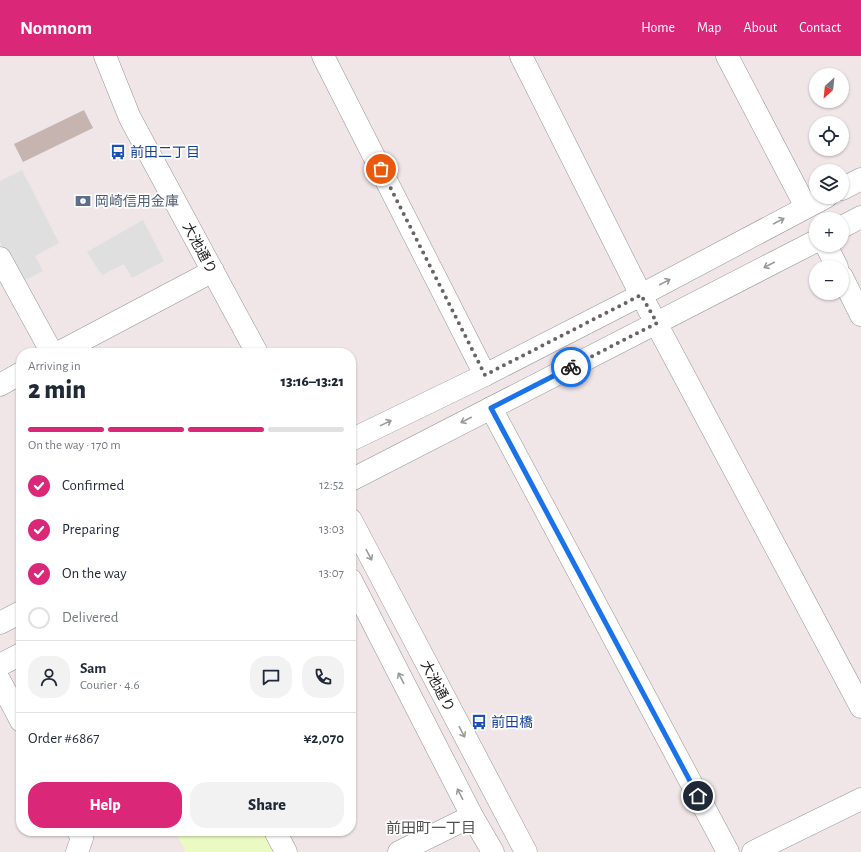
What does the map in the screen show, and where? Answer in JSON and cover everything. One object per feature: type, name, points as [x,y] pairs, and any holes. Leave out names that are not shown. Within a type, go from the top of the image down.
[{"type":"street","name":"大池通り","points":[[105,56],[130,118],[254,348]]},
{"type":"street","points":[[323,56],[485,375]]},
{"type":"street","points":[[521,56],[641,295],[861,707]]},
{"type":"street","points":[[727,56],[806,207]]},
{"type":"street","points":[[849,186],[861,180]]},
{"type":"street","points":[[356,438],[485,375],[641,295],[812,204]]},
{"type":"street","points":[[849,223],[861,217]]},
{"type":"street","points":[[356,477],[809,245]]},
{"type":"street","points":[[0,258],[49,348]]},
{"type":"street","points":[[67,348],[213,271]]},
{"type":"street","points":[[849,291],[861,315]]},
{"type":"street","points":[[0,385],[16,376]]},
{"type":"street","points":[[491,408],[728,852]]},
{"type":"street","name":"大池通り","points":[[356,529],[526,852]]},
{"type":"street","name":"大池通り","points":[[356,590],[472,816],[493,852]]},
{"type":"street","points":[[0,624],[16,615]]},
{"type":"street","points":[[0,665],[16,657]]},
{"type":"street","points":[[0,681],[16,711]]},
{"type":"street","points":[[753,852],[861,799]]},
{"type":"street","points":[[399,852],[472,816]]},
{"type":"street","points":[[278,836],[286,852]]},
{"type":"shaded area","points":[[84,110],[93,128],[23,162],[14,144]]},
{"type":"shaded area","points":[[22,170],[59,243],[35,256],[43,271],[21,282],[0,242],[0,181]]},
{"type":"shaded area","points":[[143,220],[164,261],[132,278],[124,264],[102,275],[87,252]]},
{"type":"green space","points":[[178,836],[270,836],[278,852],[186,852]]},
{"type":"way so far","points":[[381,169],[485,375],[641,295],[657,323],[571,367]]},
{"type":"place","name":"前田二丁目","points":[[118,152]]},
{"type":"place","name":"岡崎信用金庫","points":[[83,201]]},
{"type":"place","name":"前田橋","points":[[479,722]]},
{"type":"district","name":"前田町一丁目","points":[[431,828]]},
{"type":"route","points":[[571,367],[491,408],[698,796]]}]
